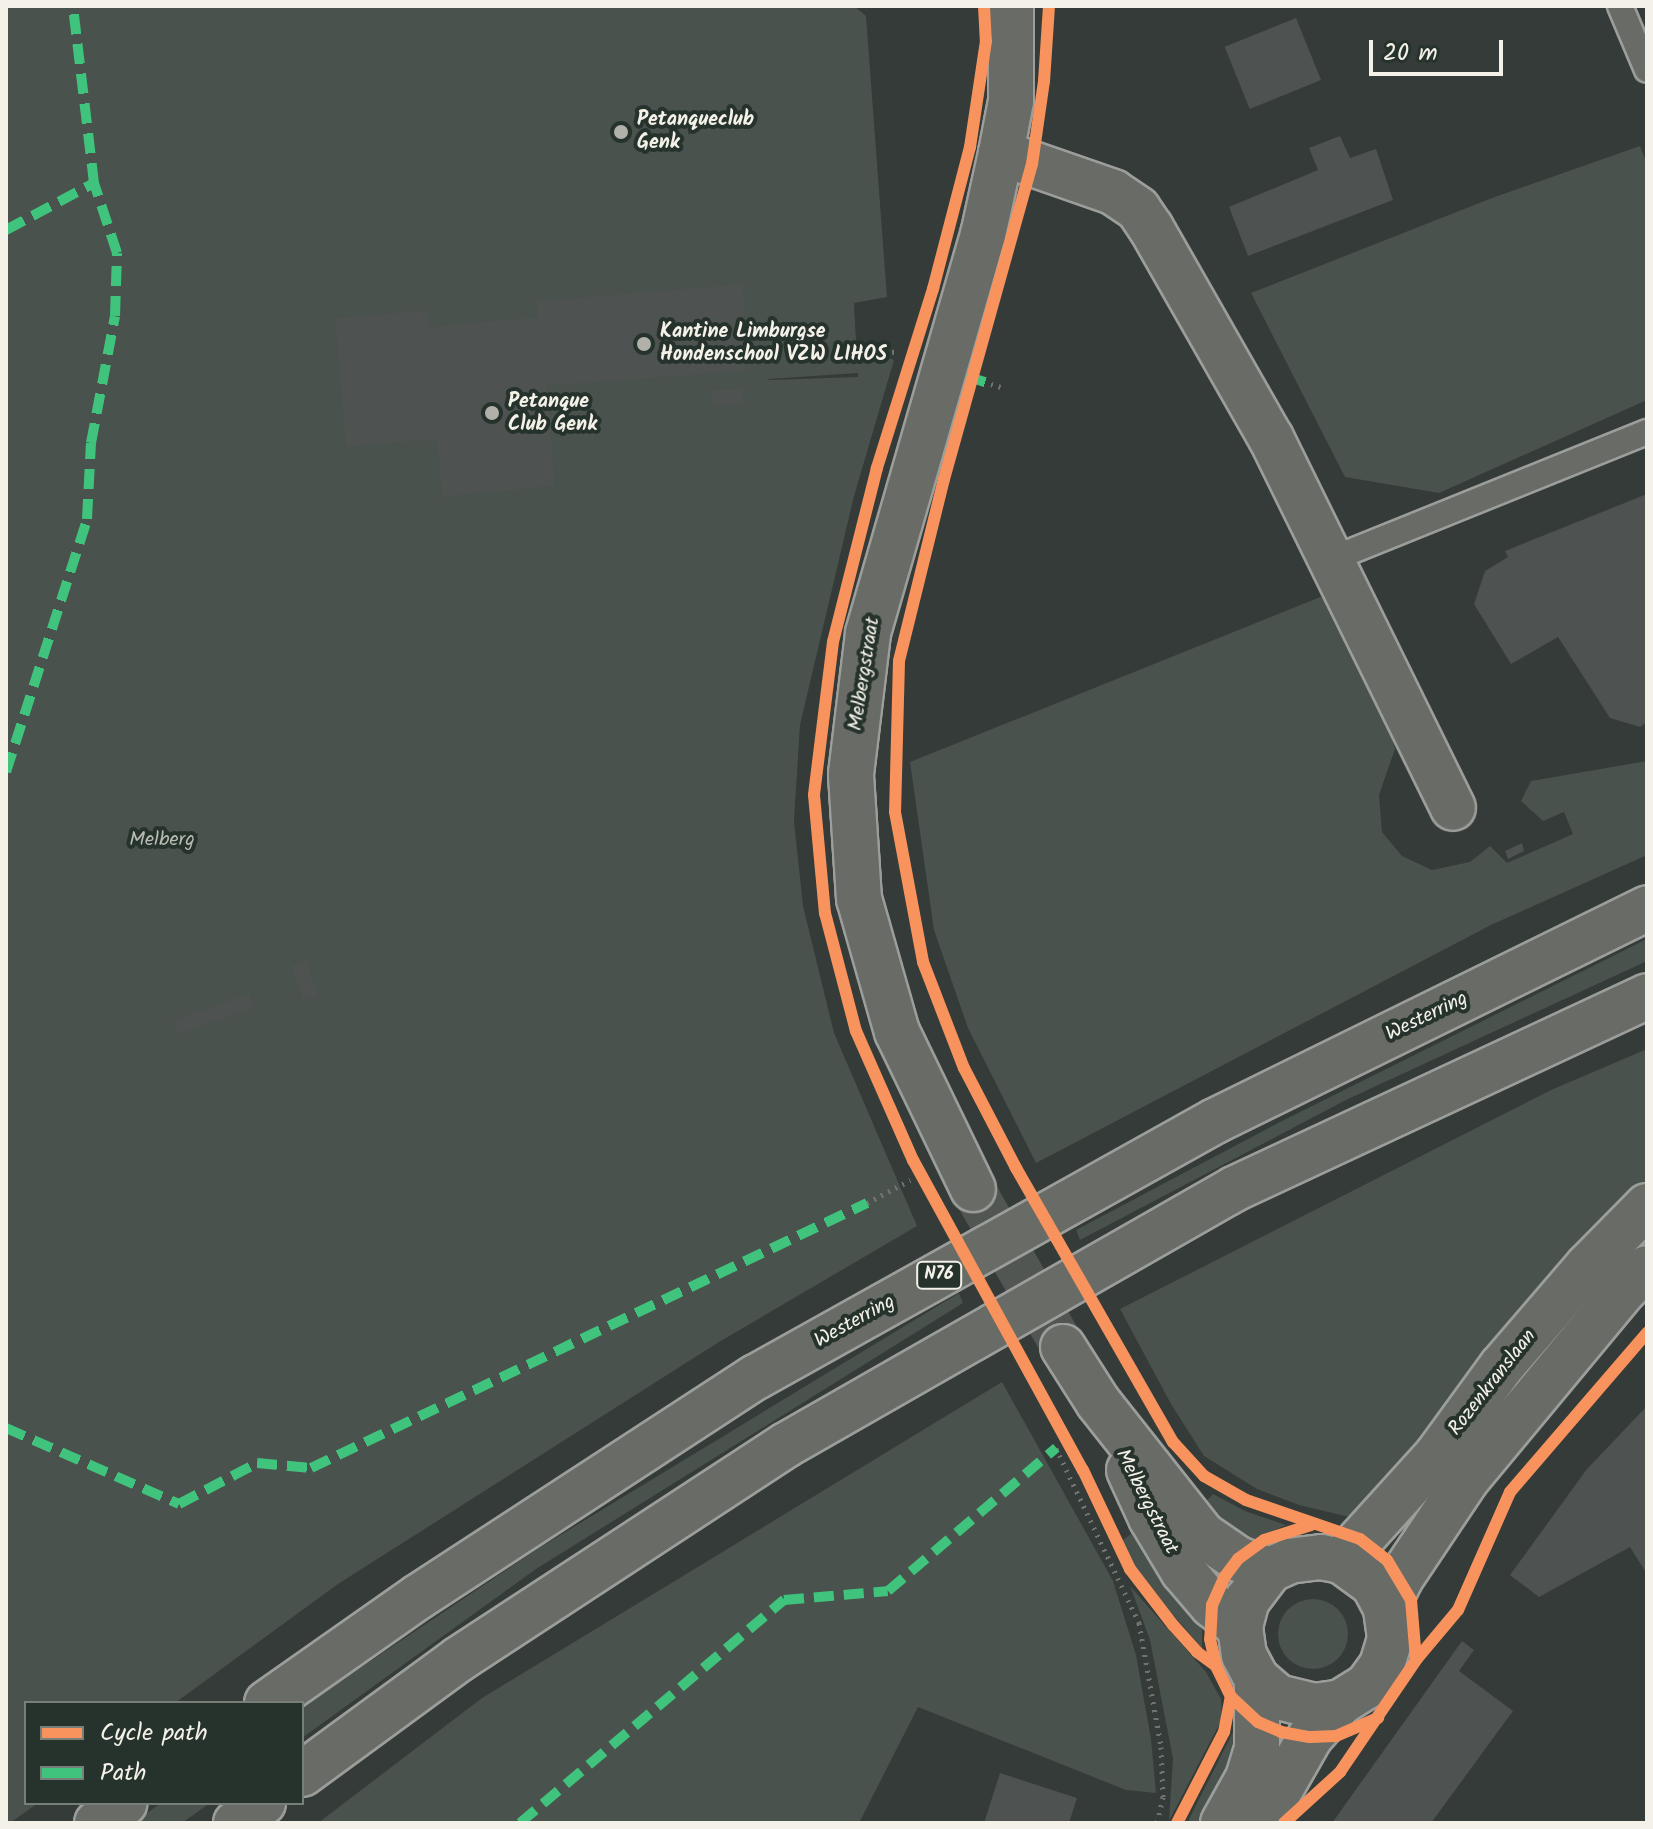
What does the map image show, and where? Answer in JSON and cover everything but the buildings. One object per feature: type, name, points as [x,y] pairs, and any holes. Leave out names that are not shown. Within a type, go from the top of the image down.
[{"type":"main road","name":"Melbergstraat","points":[[973,1189],[897,1032],[859,899],[851,774],[868,633],[983,235],[1001,153],[1011,101],[1011,6]]},
{"type":"main road","points":[[1001,153],[1113,192],[1138,209],[1271,438],[1453,808]]},
{"type":"main road","name":"Westerring","points":[[270,1701],[418,1597],[756,1377],[1215,1121],[1647,908]]},
{"type":"main road","points":[[304,1773],[459,1659],[786,1445],[1234,1189],[1647,996]]},
{"type":"main road","name":"Rozenkranslaan","points":[[1341,1561],[1437,1455],[1501,1367],[1588,1266],[1647,1206]]},
{"type":"main road","name":"Rozenkranslaan","points":[[1261,1823],[1310,1737],[1341,1702],[1367,1686],[1382,1665],[1390,1638],[1386,1608],[1400,1579],[1467,1479],[1625,1289],[1647,1268]]},
{"type":"main road","name":"Melbergstraat","points":[[1063,1347],[1098,1402],[1203,1535],[1238,1559],[1270,1570]]},
{"type":"main road","name":"Melbergstraat","points":[[1098,1402],[1151,1518],[1183,1571],[1212,1605],[1240,1627]]},
{"type":"main road","points":[[1341,1702],[1314,1706],[1278,1697],[1257,1679],[1244,1655],[1240,1627],[1247,1600],[1270,1570],[1290,1561],[1321,1557],[1341,1561],[1373,1584],[1386,1608]]},
{"type":"main road","points":[[1223,1823],[1248,1778],[1257,1748],[1257,1679]]},
{"type":"main road","points":[[97,1823],[122,1805]]},
{"type":"main road","points":[[236,1823],[260,1805]]},
{"type":"lane","points":[[1620,6],[1647,70]]},
{"type":"lane","points":[[1330,560],[1647,432]]},
{"type":"path","points":[[860,350],[897,352]]},
{"type":"path","points":[[991,384],[1001,387]]},
{"type":"path","points":[[867,1203],[915,1177],[927,1186]]},
{"type":"path","points":[[1056,1448],[1139,1623],[1161,1747],[1163,1797],[1157,1823]]},
{"type":"green space","name":"Melberg","points":[[6,6],[854,6],[866,16],[887,297],[854,303],[856,341],[859,354],[878,354],[894,360],[854,496],[800,725],[794,821],[803,906],[834,1033],[917,1226],[719,1342],[338,1584],[178,1701],[24,1701],[24,1805],[35,1805],[6,1823]],"holes":[[[858,373],[858,377],[769,379]]]},
{"type":"green space","points":[[1640,146],[1647,164],[1647,400],[1439,493],[1345,477],[1251,293],[1492,198]]},
{"type":"green space","points":[[1323,596],[1389,726],[1395,749],[1379,795],[1382,832],[1402,856],[1432,870],[1470,862],[1490,846],[1507,863],[1573,834],[1564,812],[1543,821],[1521,801],[1531,781],[1647,761],[1647,855],[1491,925],[1036,1163],[968,1028],[934,930],[910,762]]},
{"type":"green space","points":[[1647,939],[1647,961],[1348,1099],[1080,1240],[1076,1230],[1282,1121]]},
{"type":"green space","points":[[1647,1049],[1647,1183],[1386,1483],[1349,1517],[1299,1505],[1257,1489],[1204,1456],[1171,1404],[1120,1309],[1551,1090]]},
{"type":"green space","points":[[959,1293],[963,1303],[536,1569],[304,1737],[304,1706],[539,1548]]},
{"type":"green space","points":[[1002,1382],[1113,1581],[1136,1655],[1151,1739],[1156,1793],[1126,1790],[918,1707],[859,1823],[318,1823],[482,1698]]},
{"type":"green space","points":[[1213,1494],[1245,1511],[1286,1525],[1248,1543],[1197,1511]]},
{"type":"green space","points":[[1137,1530],[1202,1620],[1202,1648],[1144,1582],[1128,1555],[1121,1541]]},
{"type":"green space","points":[[1130,1586],[1206,1672],[1221,1699],[1222,1719],[1169,1821],[1173,1759],[1150,1640]]},
{"type":"green space","points":[[1313,1599],[1338,1609],[1348,1634],[1338,1659],[1313,1669],[1288,1659],[1278,1634],[1288,1609]]},
{"type":"green space","points":[[1235,1715],[1241,1719],[1233,1762],[1203,1823],[1187,1823],[1234,1730]]},
{"type":"green space","points":[[158,1805],[207,1805],[182,1823],[133,1823]]},
{"type":"tunnel","points":[[973,1189],[1063,1347]]},
{"type":"marked path","points":[[6,772],[87,519],[91,443],[115,316],[117,253],[94,183],[73,6]]},
{"type":"marked path","points":[[6,230],[94,183]]},
{"type":"marked path","points":[[966,376],[991,384]]},
{"type":"marked path","points":[[6,1428],[179,1504],[257,1463],[311,1468],[867,1203]]},
{"type":"marked path","points":[[520,1823],[784,1600],[888,1591],[1056,1448]]},
{"type":"cycle path","points":[[984,6],[986,41],[970,147],[933,289],[877,468],[833,642],[814,795],[825,913],[856,1031],[913,1160],[1083,1470],[1130,1569],[1173,1625],[1197,1652],[1216,1666]]},
{"type":"cycle path","points":[[1049,6],[1044,81],[1032,164],[944,479],[899,661],[895,812],[923,962],[964,1068],[1016,1168],[1173,1442],[1204,1476],[1246,1500],[1360,1539],[1387,1560],[1411,1600],[1416,1660]]},
{"type":"cycle path","points":[[1284,1823],[1340,1772],[1416,1660],[1458,1610],[1510,1492],[1647,1333]]},
{"type":"cycle path","points":[[1311,1525],[1264,1540],[1238,1559],[1225,1576],[1212,1605],[1210,1639],[1216,1666],[1231,1697],[1258,1722],[1281,1732],[1310,1737],[1336,1736],[1378,1718]]},
{"type":"cycle path","points":[[1177,1823],[1224,1732],[1231,1697]]},
{"type":"place","name":"Petanqueclub Genk","points":[[621,132]]},
{"type":"place","name":"Kantine Limburgse Hondenschool VZW LIHOS","points":[[644,344]]},
{"type":"place","name":"Petanque Club Genk","points":[[492,413]]}]
